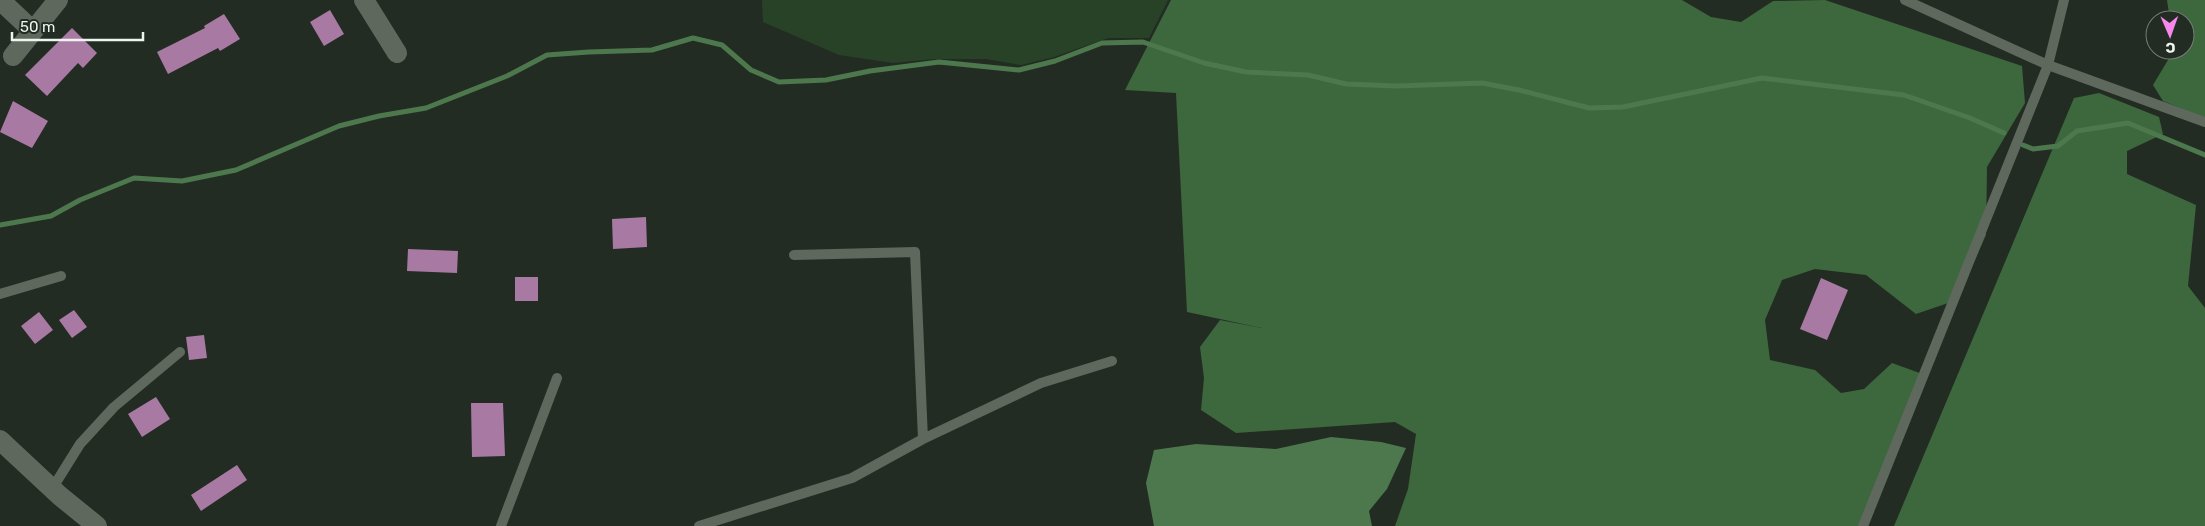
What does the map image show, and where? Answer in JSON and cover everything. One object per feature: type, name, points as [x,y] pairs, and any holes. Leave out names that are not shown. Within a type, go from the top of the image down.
[{"type":"street","points":[[0,0],[33,31]]},
{"type":"street","points":[[13,56],[58,0]]},
{"type":"street","points":[[364,0],[397,53]]},
{"type":"street","points":[[0,440],[52,489],[97,526]]},
{"type":"lane","points":[[1905,0],[2048,64],[2205,122]]},
{"type":"lane","points":[[1864,526],[2048,64],[2064,0]]},
{"type":"lane","points":[[794,255],[915,252],[924,439]]},
{"type":"lane","points":[[0,294],[61,276]]},
{"type":"lane","points":[[52,489],[80,444],[114,407],[180,352]]},
{"type":"lane","points":[[699,526],[852,478],[924,439],[1041,383],[1112,361]]},
{"type":"lane","points":[[501,526],[557,378]]},
{"type":"shaded area","points":[[762,0],[1168,0],[1149,38],[1108,38],[1054,57],[1021,65],[986,59],[934,59],[893,63],[839,55],[763,22]]},
{"type":"shaded area","points":[[1171,0],[1682,0],[1711,17],[1741,22],[1773,1],[1825,0],[2022,66],[2025,103],[1987,167],[1986,235],[1957,300],[1916,314],[1866,275],[1815,269],[1782,280],[1765,320],[1770,360],[1815,370],[1841,393],[1864,389],[1892,363],[1928,376],[1868,526],[1395,526],[1408,489],[1416,434],[1395,422],[1236,433],[1201,410],[1204,378],[1200,347],[1220,320],[1262,328],[1187,312],[1176,93],[1125,90]]},
{"type":"shaded area","points":[[2167,0],[2205,0],[2205,118],[2163,101],[2153,85],[2168,60],[2195,60],[2195,10],[2168,10]]},
{"type":"shaded area","points":[[2099,93],[2159,117],[2163,134],[2127,151],[2127,174],[2196,205],[2188,286],[2205,308],[2205,526],[1894,526],[2074,98]]},
{"type":"shaded area","points":[[1331,437],[1381,442],[1406,448],[1387,489],[1369,511],[1372,526],[1154,526],[1146,483],[1154,450],[1196,444],[1276,449]]},
{"type":"building","points":[[330,10],[344,34],[324,46],[310,22]]},
{"type":"building","points":[[224,14],[240,39],[220,51],[218,48],[168,74],[157,52],[205,28],[204,26]]},
{"type":"building","points":[[72,28],[97,53],[83,68],[78,63],[47,96],[25,75]]},
{"type":"building","points":[[13,101],[48,121],[32,148],[0,132]]},
{"type":"building","points":[[646,217],[647,247],[613,249],[612,219]]},
{"type":"building","points":[[408,249],[458,251],[457,273],[407,271]]},
{"type":"building","points":[[515,277],[538,277],[538,301],[515,301]]},
{"type":"building","points":[[1821,278],[1848,290],[1827,340],[1800,329]]},
{"type":"building","points":[[74,310],[87,327],[72,338],[59,320]]},
{"type":"building","points":[[39,312],[53,330],[35,344],[21,326]]},
{"type":"building","points":[[204,335],[207,358],[189,360],[186,337]]},
{"type":"building","points":[[156,397],[170,419],[142,437],[128,414]]},
{"type":"building","points":[[471,403],[503,403],[505,456],[472,457]]},
{"type":"building","points":[[237,465],[247,480],[201,511],[191,495]]},
{"type":"waterway","points":[[0,225],[51,216],[80,200],[134,178],[182,181],[236,170],[339,126],[379,116],[426,108],[507,76],[547,55],[652,50],[693,38],[722,45],[751,70],[779,82],[826,80],[870,71],[939,62],[1019,70],[1055,61],[1102,43],[1143,42],[1204,63],[1246,72],[1308,75],[1346,84],[1397,86],[1482,83],[1519,90],[1589,108],[1623,107],[1762,78],[1904,95],[1970,118],[2004,133]]},
{"type":"waterway","points":[[2023,145],[2033,149],[2058,146],[2077,131],[2128,123],[2205,155]]}]
